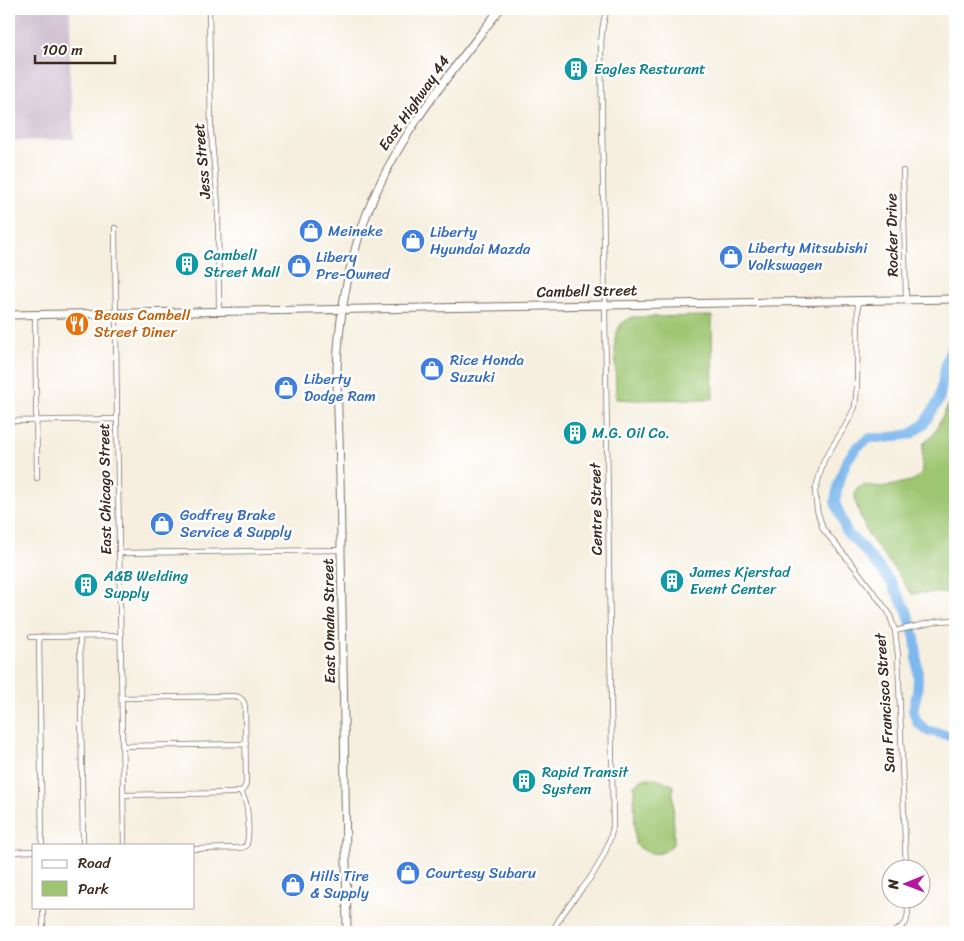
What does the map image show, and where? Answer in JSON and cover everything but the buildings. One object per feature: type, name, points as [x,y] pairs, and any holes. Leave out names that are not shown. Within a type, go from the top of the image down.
[{"type":"main road","name":"East Highway 44","points":[[342,309],[365,219],[385,171],[423,110],[500,9]]},
{"type":"main road","name":"Cambell Street","points":[[9,315],[858,299],[955,299]]},
{"type":"main road","name":"East Omaha Street","points":[[342,309],[337,369],[347,932]]},
{"type":"street","name":"Jess Street","points":[[209,9],[211,140],[218,204],[219,311]]},
{"type":"street","name":"Centre Street","points":[[552,932],[558,920],[586,884],[601,860],[614,826],[601,52],[601,32],[608,9]]},
{"type":"street","name":"Rocker Drive","points":[[903,171],[906,299]]},
{"type":"street","name":"East Chicago Street","points":[[115,228],[124,844]]},
{"type":"street","name":"San Francisco Street","points":[[858,299],[855,407],[824,460],[815,491],[817,510],[824,529],[889,613],[895,631],[898,655],[906,858]]},
{"type":"street","points":[[35,314],[37,478]]},
{"type":"street","points":[[9,421],[117,419]]},
{"type":"street","points":[[119,554],[341,550]]},
{"type":"street","points":[[895,631],[927,623],[955,620]]},
{"type":"street","points":[[32,637],[121,636]]},
{"type":"street","points":[[39,637],[42,844]]},
{"type":"street","points":[[80,637],[83,844]]},
{"type":"street","points":[[122,698],[239,697],[245,707],[246,744],[246,785],[240,792],[232,794],[123,795]]},
{"type":"street","points":[[122,746],[246,744]]},
{"type":"street","points":[[195,849],[240,848],[246,846],[248,840],[247,808],[240,792]]},
{"type":"street","points":[[9,852],[32,851]]},
{"type":"street","points":[[43,908],[43,932]]},
{"type":"street","points":[[895,932],[906,923],[908,908]]},
{"type":"shaded area","points":[[9,9],[70,9],[70,82],[74,139],[9,141]]},
{"type":"green space","points":[[712,316],[713,399],[616,399],[615,341],[616,333],[621,324],[632,317]]},
{"type":"green space","points":[[955,382],[955,593],[919,592],[912,594],[869,536],[855,501],[855,495],[857,489],[863,485],[885,487],[914,480],[918,477],[922,468],[923,444],[935,432],[949,404]]},
{"type":"green space","points":[[648,778],[657,778],[673,785],[674,843],[665,851],[655,854],[645,851],[635,844],[634,785]]},
{"type":"waterway","points":[[955,339],[947,359],[939,400],[924,424],[911,434],[870,438],[857,447],[846,462],[838,485],[835,502],[847,533],[861,546],[891,582],[907,611],[915,638],[917,657],[918,680],[913,710],[917,722],[926,730],[955,737]]},
{"type":"place","name":"Eagles Resturant","points":[[576,69]]},
{"type":"place","name":"Meineke","points":[[311,231]]},
{"type":"place","name":"Liberty Hyundai Mazda","points":[[413,241]]},
{"type":"place","name":"Liberty Mitsubishi Volkswagen","points":[[731,257]]},
{"type":"place","name":"Cambell Street Mall","points":[[187,264]]},
{"type":"place","name":"Libery Pre-Owned","points":[[299,266]]},
{"type":"place","name":"Beaus Cambell Street Diner","points":[[77,324]]},
{"type":"place","name":"Rice Honda Suzuki","points":[[432,369]]},
{"type":"place","name":"Liberty Dodge Ram","points":[[286,388]]},
{"type":"place","name":"M.G. Oil Co.","points":[[575,433]]},
{"type":"place","name":"Godfrey Brake Service & Supply","points":[[162,524]]},
{"type":"place","name":"James Kjerstad Event Center","points":[[672,581]]},
{"type":"place","name":"A&B Welding Supply","points":[[86,585]]},
{"type":"place","name":"Rapid Transit System","points":[[524,781]]},
{"type":"place","name":"Courtesy Subaru","points":[[408,873]]},
{"type":"place","name":"Hills Tire & Supply","points":[[293,885]]}]
